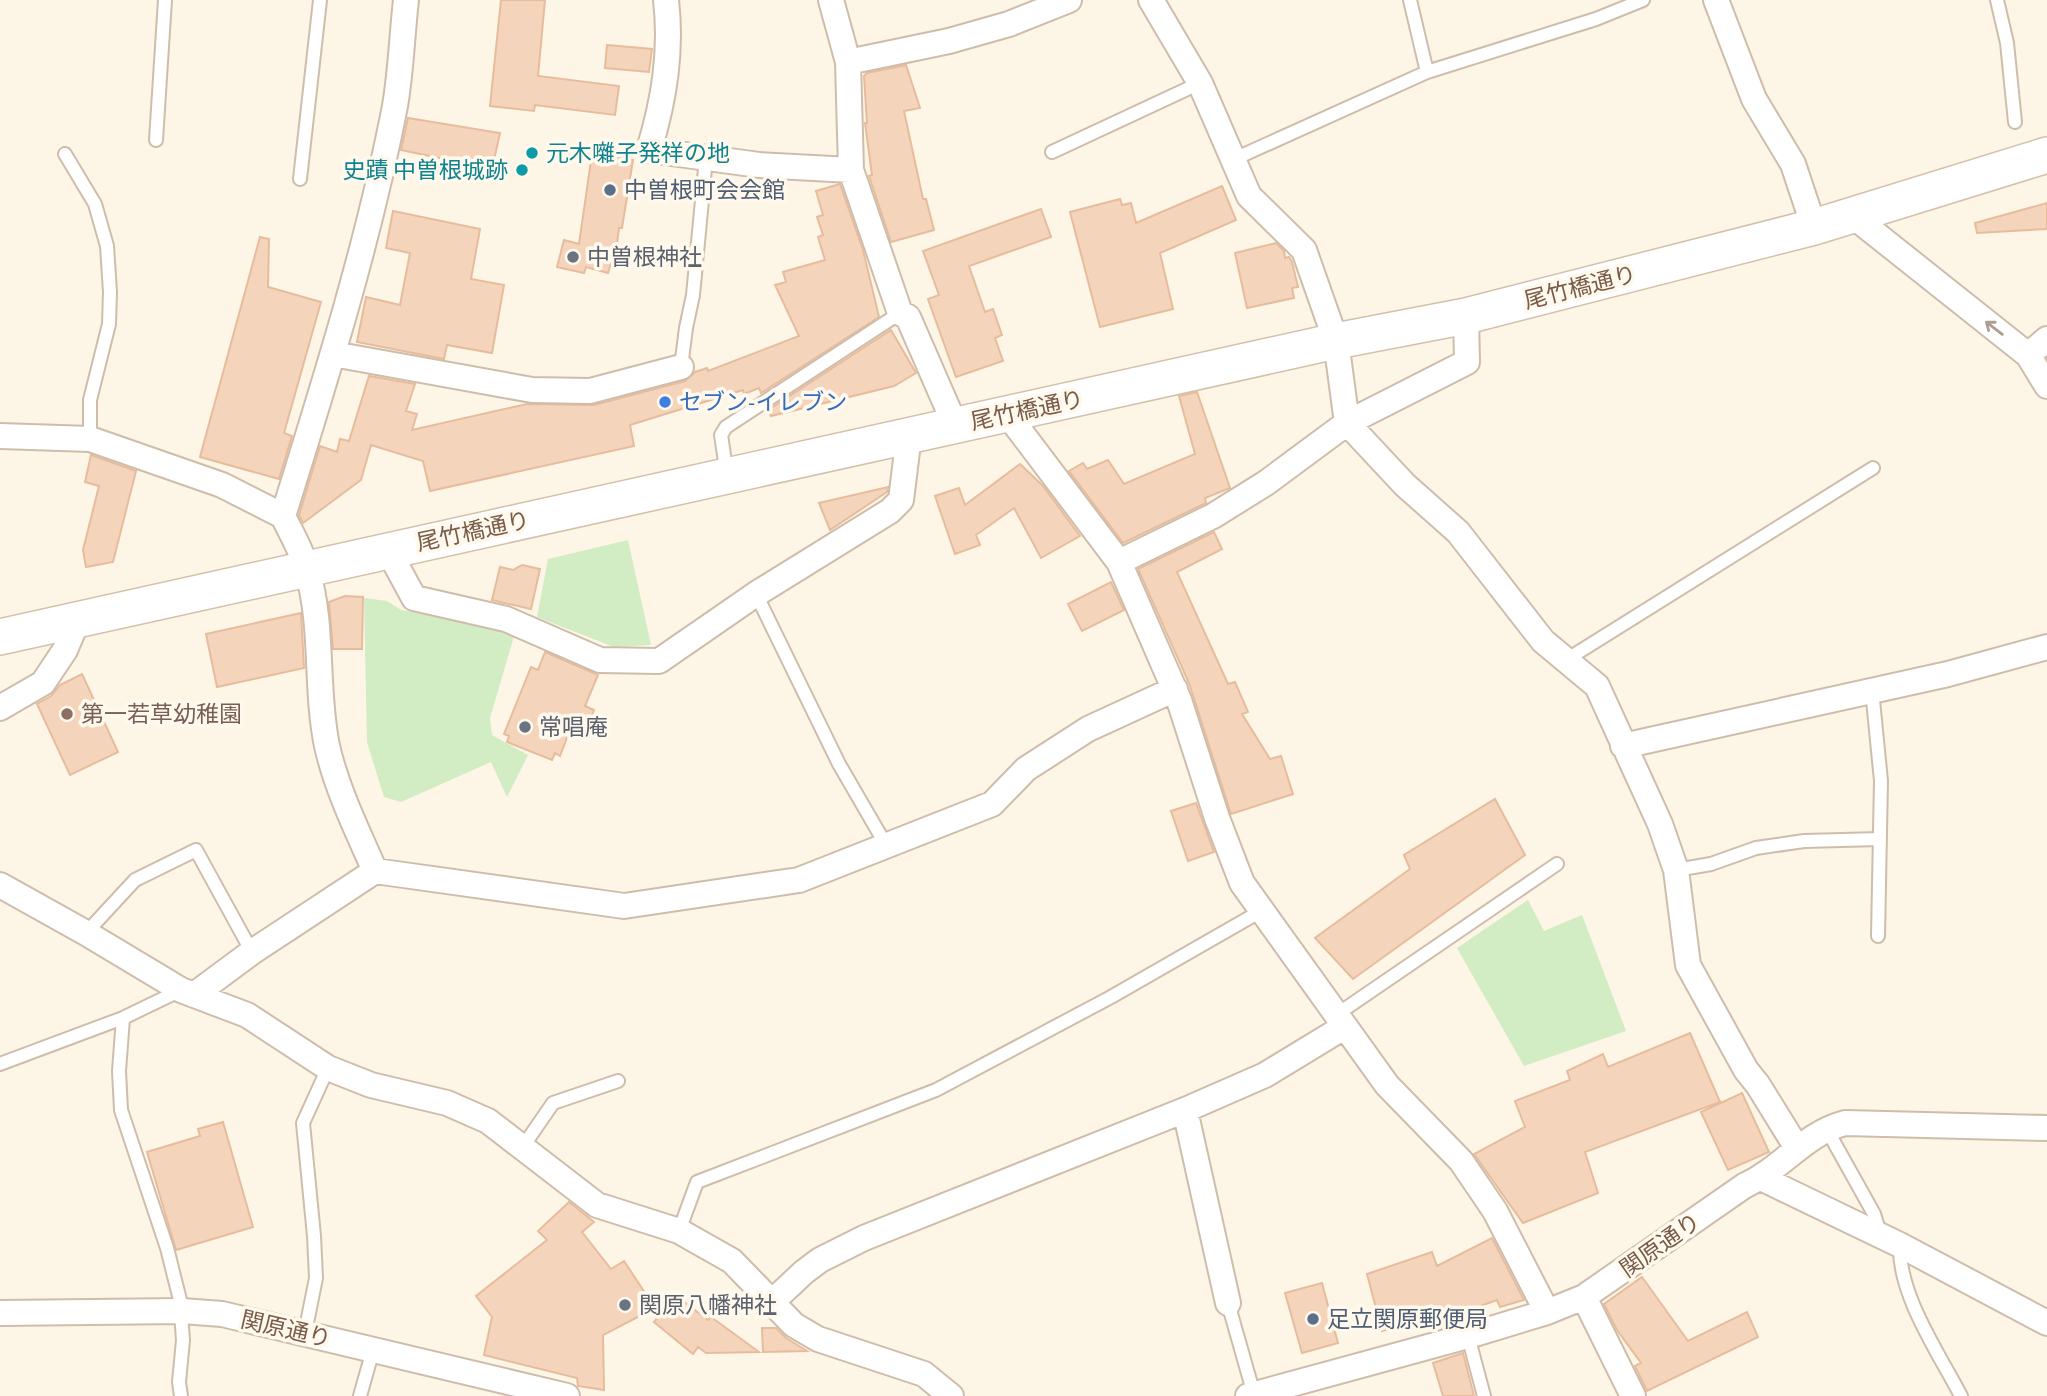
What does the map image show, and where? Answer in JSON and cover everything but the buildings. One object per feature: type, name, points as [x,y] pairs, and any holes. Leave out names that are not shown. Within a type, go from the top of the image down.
[{"type":"main road","name":"尾竹橋通り","points":[[0,637],[1336,341],[1466,316],[1814,227],[2047,155]]},
{"type":"street","points":[[282,516],[333,354],[372,212],[396,103],[405,0]]},
{"type":"street","points":[[666,0],[669,35],[666,86],[649,150],[759,165],[851,170]]},
{"type":"street","points":[[831,0],[848,62],[851,170],[900,313],[908,317],[955,425]]},
{"type":"street","points":[[848,62],[949,41],[997,27],[1069,0]]},
{"type":"street","points":[[1151,0],[1200,83],[1249,196],[1304,250],[1336,341],[1347,423],[1405,485],[1458,532],[1543,640],[1597,686],[1660,824],[1676,870],[1688,965],[1746,1070],[1797,1148]]},
{"type":"street","points":[[1716,0],[1754,99],[1793,164],[1814,227]]},
{"type":"street","points":[[1853,216],[2038,347],[2047,386]]},
{"type":"street","points":[[1119,562],[1213,516],[1266,483],[1347,423],[1467,362],[1466,316]]},
{"type":"street","points":[[333,354],[532,390],[590,391],[681,367]]},
{"type":"street","points":[[1009,415],[1119,562],[1175,688],[1221,829],[1242,883],[1387,1085],[1461,1161],[1495,1211],[1547,1312]]},
{"type":"street","points":[[388,550],[414,598],[506,619],[600,660],[659,661],[756,594],[890,511],[901,500],[909,435]]},
{"type":"street","points":[[0,436],[90,439],[222,485],[282,516],[307,568],[314,605],[320,698],[327,745],[339,788],[375,871]]},
{"type":"street","points":[[0,708],[43,682],[65,650],[78,619]]},
{"type":"street","points":[[1623,746],[1948,674],[2047,647]]},
{"type":"street","points":[[187,993],[375,871],[624,906],[799,880],[992,804],[1026,769],[1088,729],[1175,688]]},
{"type":"street","points":[[0,885],[187,993],[247,1015],[328,1069],[372,1085],[447,1103],[488,1121],[597,1205],[679,1231],[732,1261],[794,1325],[818,1339],[924,1374],[951,1396]]},
{"type":"street","points":[[772,1302],[820,1260],[864,1238],[1185,1110],[1265,1075],[1340,1021]]},
{"type":"street","points":[[1185,1110],[1228,1303]]},
{"type":"street","points":[[1826,1128],[1844,1123],[2047,1128]]},
{"type":"street","name":"関原通り","points":[[1250,1390],[1285,1391],[1547,1312],[1584,1297],[1744,1186],[1761,1178],[1826,1128]]},
{"type":"street","points":[[1761,1178],[1891,1240],[2047,1323]]},
{"type":"street","points":[[1584,1297],[1633,1396]]},
{"type":"street","name":"関原通り","points":[[0,1313],[182,1311],[222,1314],[373,1350],[497,1388],[567,1396]]},
{"type":"lane","points":[[156,140],[165,0]]},
{"type":"lane","points":[[300,179],[320,0]]},
{"type":"lane","points":[[1410,0],[1427,72]]},
{"type":"lane","points":[[1232,160],[1427,72],[1596,19],[1643,0]]},
{"type":"lane","points":[[1997,0],[2007,43],[2015,122]]},
{"type":"lane","points":[[1052,152],[1200,83]]},
{"type":"lane","points":[[65,153],[95,204],[107,246],[109,324],[90,400],[90,439]]},
{"type":"lane","points":[[681,367],[693,295],[706,158]]},
{"type":"lane","points":[[727,475],[721,435],[726,426],[900,313]]},
{"type":"lane","points":[[1566,660],[1873,468]]},
{"type":"lane","points":[[756,594],[839,764],[886,845]]},
{"type":"lane","points":[[1872,690],[1881,781],[1878,936]]},
{"type":"lane","points":[[1676,870],[1712,864],[1755,848],[1804,841],[1880,839]]},
{"type":"lane","points":[[86,933],[135,880],[196,850],[252,952]]},
{"type":"lane","points":[[1340,1021],[1556,864]]},
{"type":"lane","points":[[679,1231],[697,1182],[936,1090],[1111,997],[1261,911]]},
{"type":"lane","points":[[0,1064],[187,993]]},
{"type":"lane","points":[[123,1018],[118,1071],[121,1110],[167,1248],[182,1311],[181,1396]]},
{"type":"lane","points":[[305,1333],[316,1278],[303,1123],[328,1069]]},
{"type":"lane","points":[[522,1148],[553,1103],[618,1081]]},
{"type":"lane","points":[[1826,1128],[1891,1240],[1909,1295],[1961,1396]]},
{"type":"lane","points":[[1228,1303],[1250,1390]]},
{"type":"lane","points":[[1468,1336],[1484,1396]]},
{"type":"lane","points":[[360,1396],[373,1350]]},
{"type":"green space","points":[[628,540],[651,645],[614,647],[537,617],[548,559]]},
{"type":"green space","points":[[364,598],[387,601],[401,610],[515,633],[490,718],[492,735],[528,755],[507,797],[491,762],[401,802],[384,797],[367,742]]},
{"type":"green space","points":[[1528,900],[1544,931],[1582,915],[1626,1031],[1524,1066],[1457,948]]},
{"type":"place","name":"元木囃子発祥の地","points":[[532,153]]},
{"type":"place","name":"史蹟 中曽根城跡","points":[[522,170]]},
{"type":"place","name":"中曽根町会会館","points":[[610,190]]},
{"type":"place","name":"中曽根神社","points":[[573,257]]},
{"type":"place","name":"セブン-イレブン","points":[[665,402]]},
{"type":"place","name":"第一若草幼稚園","points":[[67,714]]},
{"type":"place","name":"常唱庵","points":[[525,727]]},
{"type":"place","name":"関原八幡神社","points":[[625,1305]]},
{"type":"place","name":"足立関原郵便局","points":[[1313,1319]]}]
